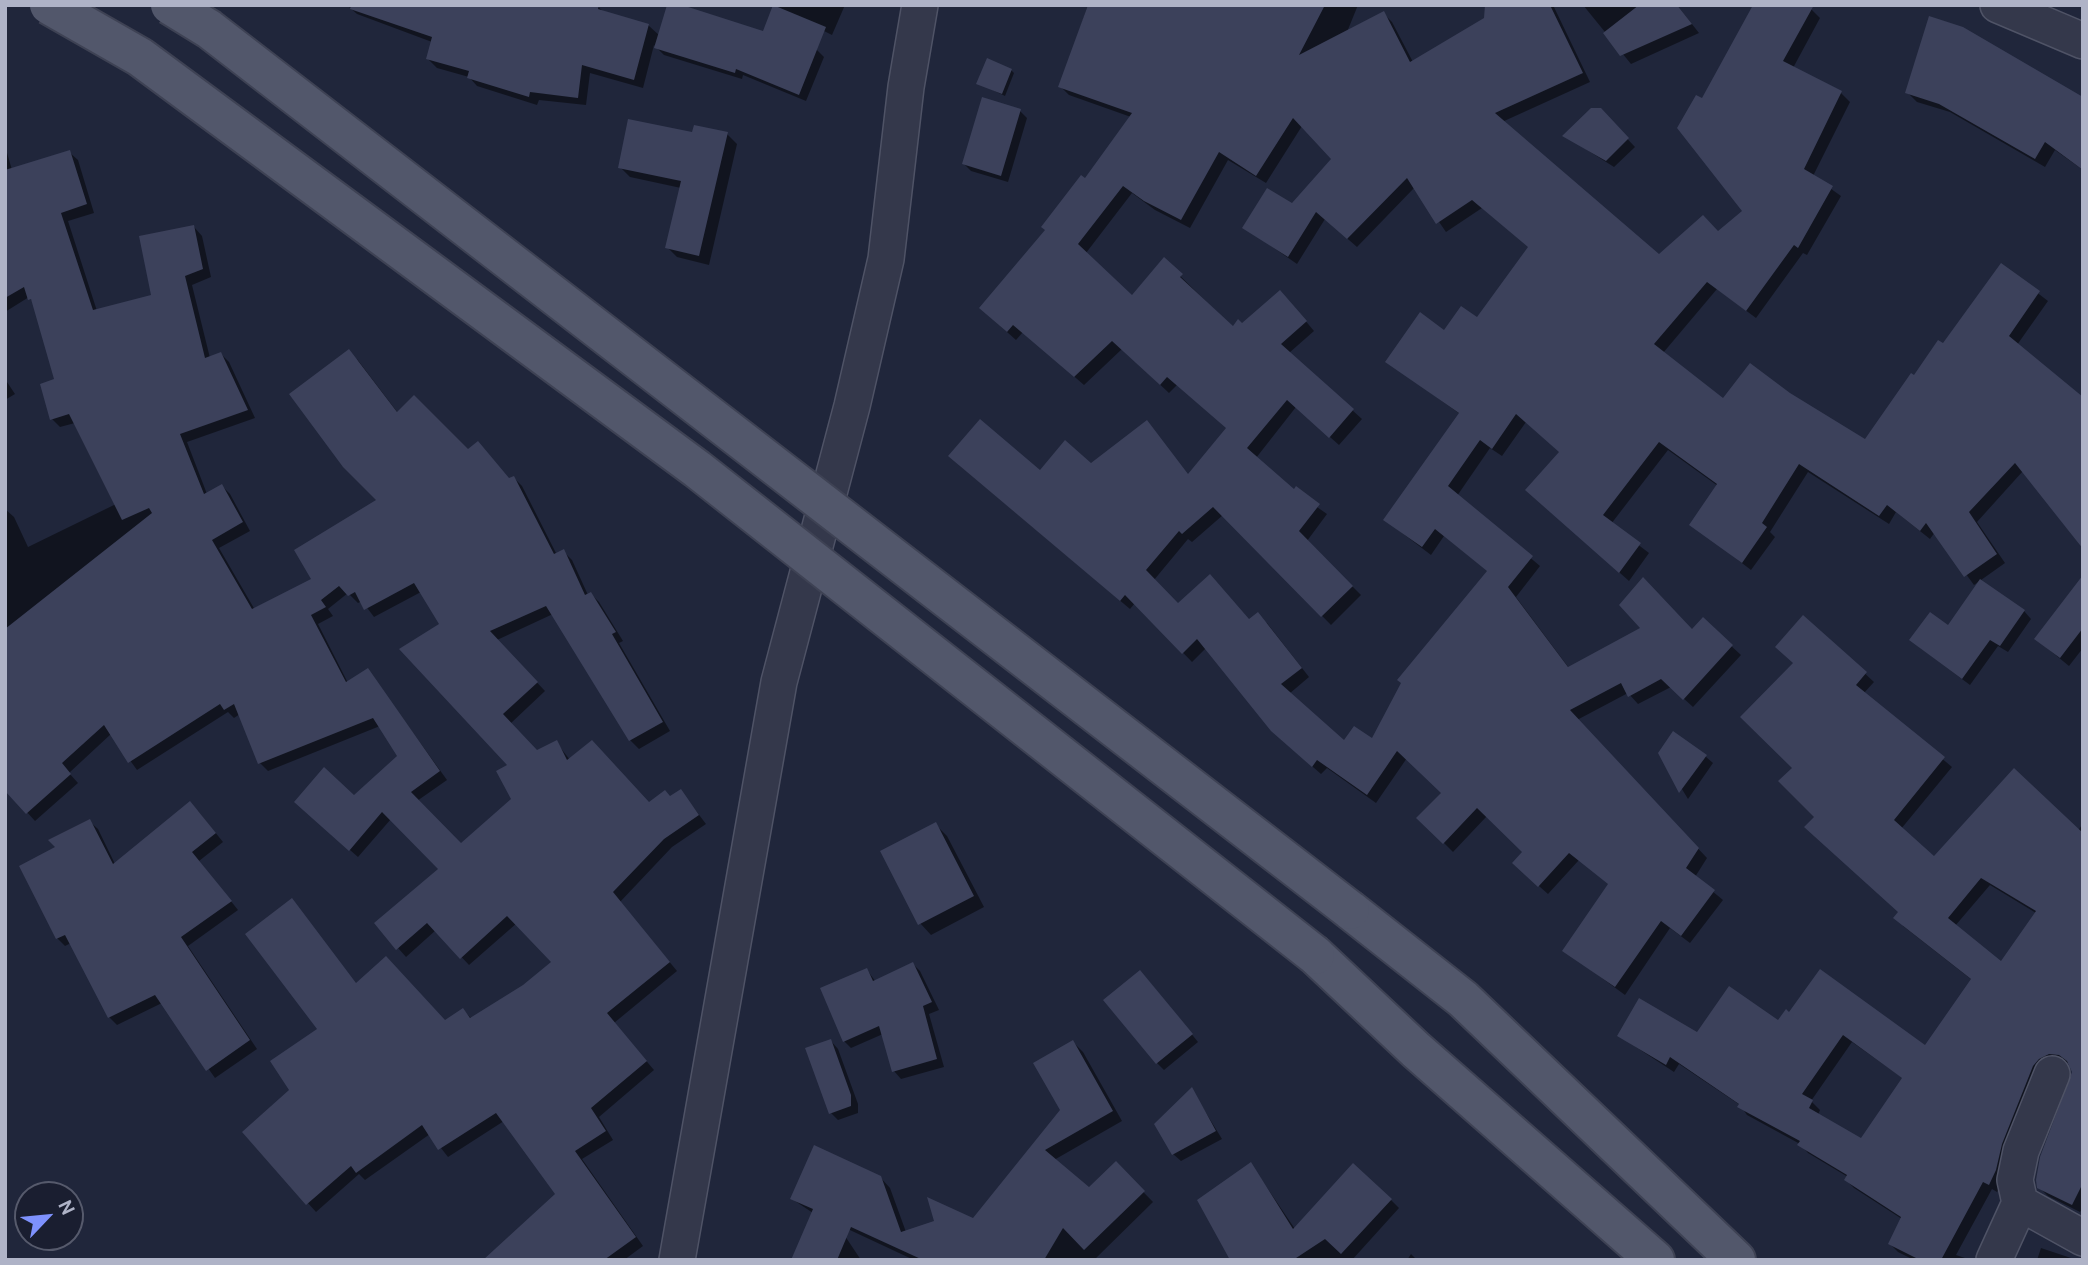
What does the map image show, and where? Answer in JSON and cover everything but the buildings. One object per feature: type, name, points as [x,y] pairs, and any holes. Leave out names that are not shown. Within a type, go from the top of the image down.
[{"type":"main road","points":[[49,5],[140,57],[697,469],[1314,955],[1416,1050],[1655,1260]]},
{"type":"main road","points":[[170,5],[209,29],[1463,999],[1735,1260]]},
{"type":"street","points":[[677,1260],[779,682],[852,406],[886,258],[906,87],[920,5]]},
{"type":"street","points":[[2001,6],[2083,41]]},
{"type":"street","points":[[1994,1260],[2020,1203],[2015,1180],[2021,1151],[2052,1074]]},
{"type":"street","points":[[2020,1203],[2083,1238]]}]
